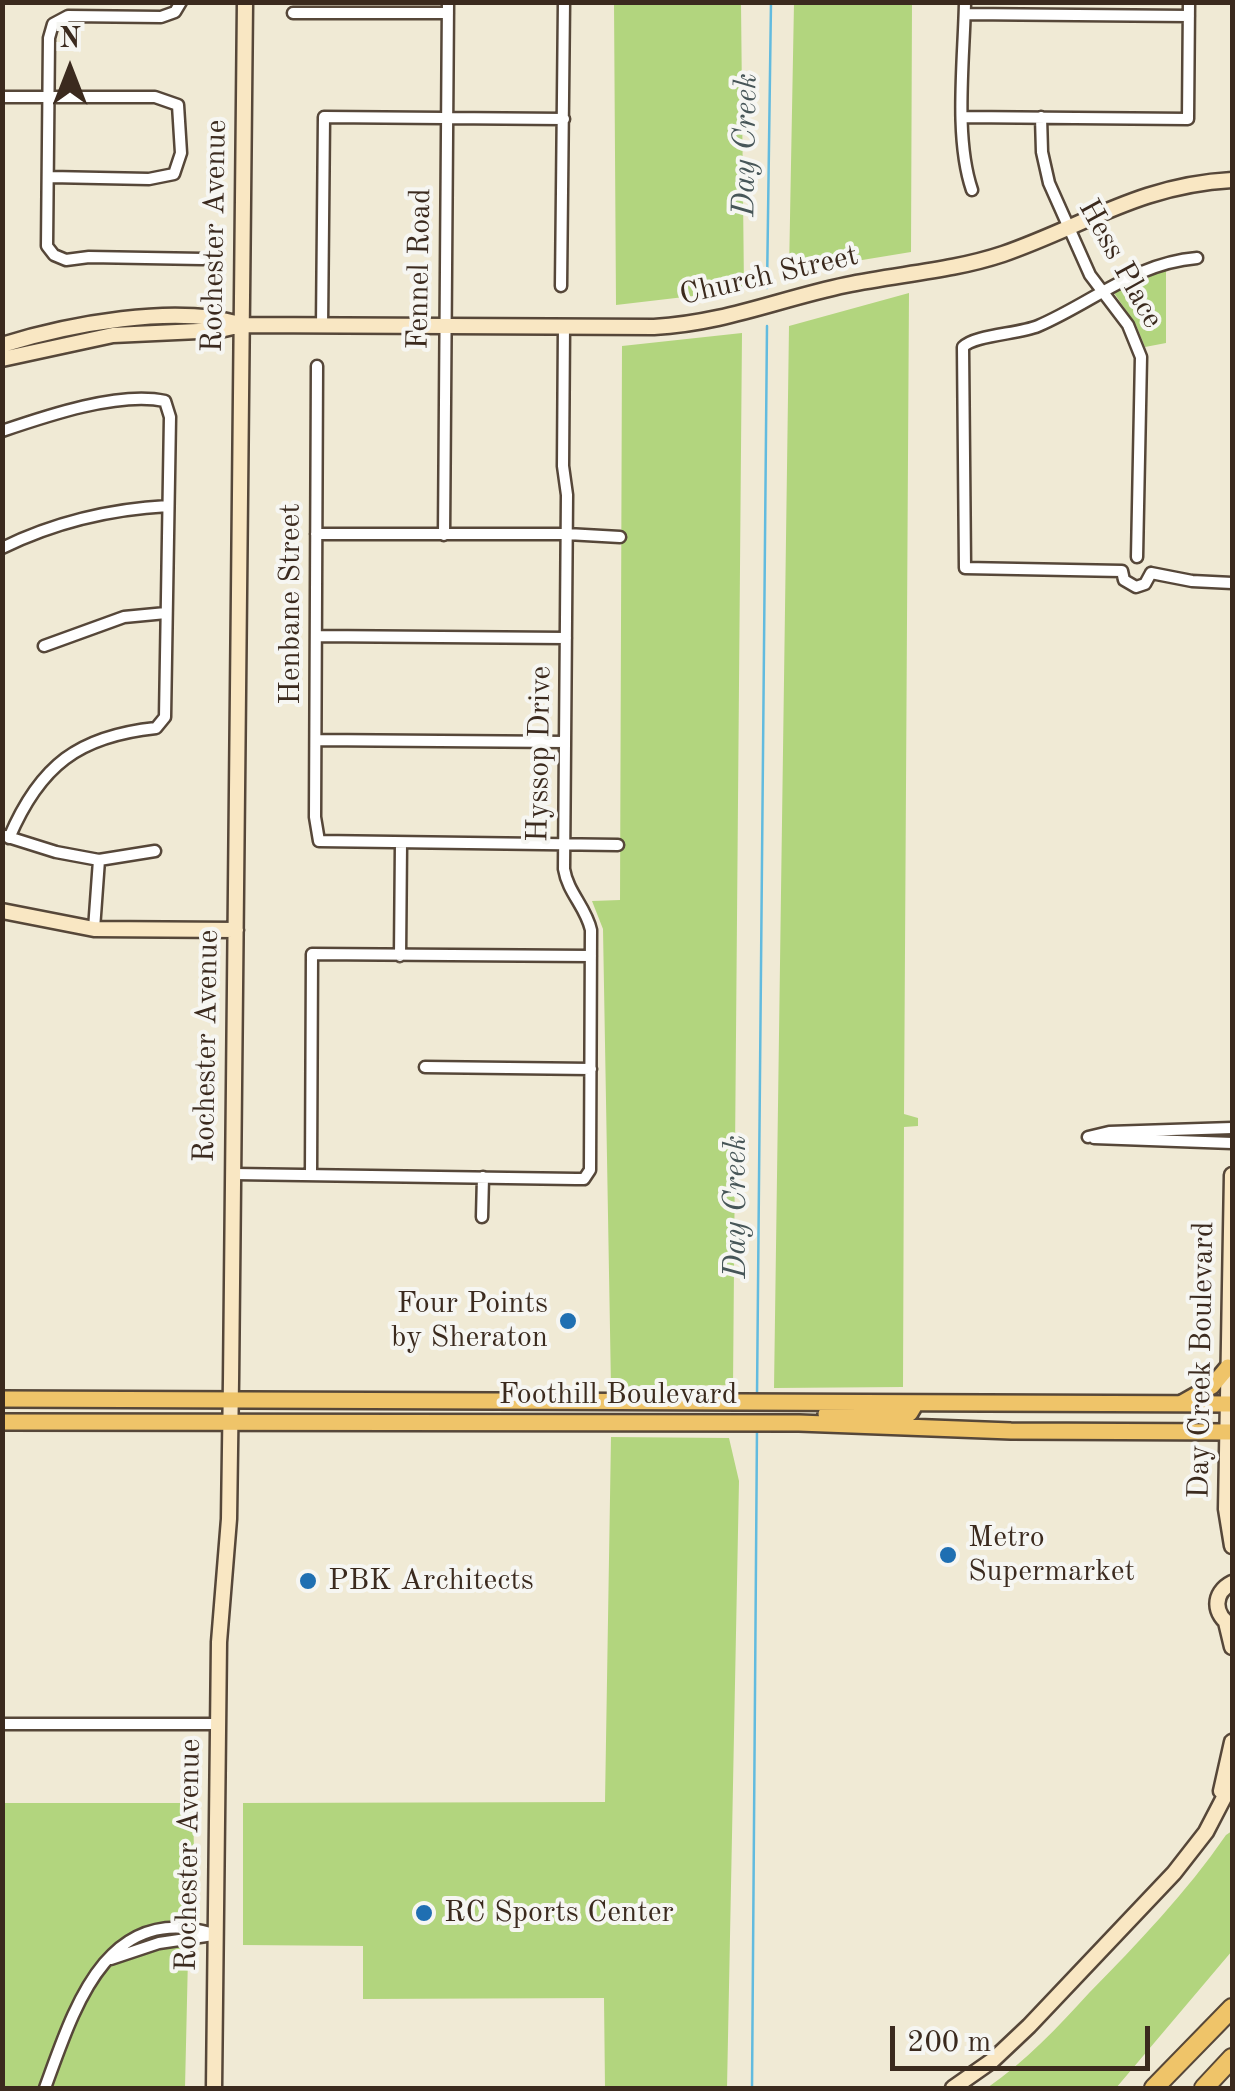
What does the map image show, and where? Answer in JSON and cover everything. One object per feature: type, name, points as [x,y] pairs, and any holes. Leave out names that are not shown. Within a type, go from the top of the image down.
[{"type":"highway","points":[[1154,2088],[1232,2008]]},
{"type":"highway","points":[[1204,2088],[1232,2058]]},
{"type":"main road","name":"Rochester Avenue","points":[[214,2088],[219,1642],[228,1519],[234,1174],[244,2]]},
{"type":"main road","name":"Church Street","points":[[2,359],[113,335],[242,326],[654,327],[712,322],[844,286],[971,263],[1031,243],[1151,192],[1232,180]]},
{"type":"main road","name":"Church Street","points":[[2,346],[46,332],[139,319],[220,318],[242,326]]},
{"type":"main road","points":[[2,911],[94,930],[236,930]]},
{"type":"main road","name":"Day Creek Boulevard","points":[[1232,1175],[1226,1509],[1232,1546]]},
{"type":"main road","points":[[1182,1403],[1212,1386],[1228,1367]]},
{"type":"main road","name":"Foothill Boulevard","points":[[2,1399],[1230,1404]]},
{"type":"main road","points":[[799,1423],[824,1414],[910,1414],[916,1403]]},
{"type":"main road","name":"Foothill Boulevard","points":[[2,1422],[799,1423],[1020,1431],[1230,1432]]},
{"type":"main road","points":[[1232,1579],[1221,1590],[1217,1602],[1219,1614],[1229,1624],[1232,1647]]},
{"type":"main road","points":[[1221,1801],[1232,1742]]},
{"type":"main road","points":[[952,2088],[993,2060],[1029,2026],[1174,1873],[1206,1832],[1232,1782]]},
{"type":"street","points":[[561,286],[564,2]]},
{"type":"street","points":[[964,117],[1188,118],[1189,2]]},
{"type":"street","points":[[178,7],[161,17],[68,16],[53,24],[49,38],[47,246],[54,255],[66,260],[203,259]]},
{"type":"street","points":[[293,13],[448,8]]},
{"type":"street","name":"Fennel Road","points":[[444,535],[448,8]]},
{"type":"street","points":[[972,190],[966,175],[965,8],[1189,16]]},
{"type":"street","points":[[2,97],[155,98],[178,105],[181,152],[174,174],[163,178],[50,177]]},
{"type":"street","points":[[322,326],[324,117],[564,119]]},
{"type":"street","name":"Hess Place","points":[[1041,117],[1045,172],[1090,275],[1128,326],[1141,357],[1138,558]]},
{"type":"street","points":[[1122,571],[965,568],[963,347],[970,341],[1029,330],[1132,274],[1196,258]]},
{"type":"street","name":"Hyssop Drive","points":[[483,1177],[576,1179],[588,1175],[589,921],[565,877],[564,845],[564,326]]},
{"type":"street","name":"Henbane Street","points":[[317,366],[315,829],[319,841],[401,844]]},
{"type":"street","points":[[2,432],[44,417],[102,404],[153,398],[165,401],[170,417],[166,709],[162,724],[112,734],[64,759],[38,784],[6,836],[99,860],[154,851]]},
{"type":"street","points":[[2,548],[70,522],[142,507],[168,506]]},
{"type":"street","points":[[316,534],[567,534],[620,538]]},
{"type":"street","points":[[1138,558],[1146,562],[1151,573],[1145,584],[1136,586],[1124,580],[1122,571],[1126,562],[1138,558]]},
{"type":"street","points":[[1151,573],[1232,583]]},
{"type":"street","points":[[44,646],[124,618],[166,613]]},
{"type":"street","points":[[316,636],[566,638]]},
{"type":"street","points":[[316,740],[565,742]]},
{"type":"street","points":[[400,956],[401,844],[618,844]]},
{"type":"street","points":[[94,930],[99,860]]},
{"type":"street","points":[[311,1175],[312,954],[591,956]]},
{"type":"street","points":[[424,1067],[591,1069]]},
{"type":"street","points":[[1232,1128],[1109,1132],[1088,1137],[1232,1143]]},
{"type":"street","points":[[234,1174],[483,1177],[482,1217]]},
{"type":"street","points":[[2,1724],[218,1724]]},
{"type":"street","points":[[45,2088],[76,2006],[122,1943],[162,1928],[191,1927],[214,1934]]},
{"type":"green space","points":[[614,3],[741,3],[744,290],[616,305]]},
{"type":"green space","points":[[794,3],[912,3],[911,252],[789,272]]},
{"type":"green space","points":[[1166,268],[1166,343],[1145,347],[1136,325],[1112,290],[1131,279],[1145,279]]},
{"type":"green space","points":[[909,293],[904,1114],[918,1118],[918,1126],[904,1127],[903,1387],[774,1388],[789,326]]},
{"type":"green space","points":[[742,333],[733,1385],[611,1387],[603,929],[592,901],[620,900],[622,346]]},
{"type":"green space","points":[[611,1437],[729,1438],[739,1481],[727,2088],[605,2088],[604,1998],[363,1999],[363,1946],[243,1945],[243,1803],[605,1802]]},
{"type":"green space","points":[[3,1803],[193,1803],[195,1904],[182,1913],[181,1950],[188,1957],[185,2088],[3,2088]]},
{"type":"green space","points":[[1232,1831],[1232,1951],[1116,2088],[987,2088],[1065,2019],[1161,1917]]},
{"type":"waterway","name":"Day Creek","points":[[767,288],[771,2]]},
{"type":"waterway","name":"Day Creek","points":[[757,1394],[767,326]]},
{"type":"waterway","name":"Day Creek","points":[[752,2088],[757,1427]]},
{"type":"place","name":"Four Points by Sheraton","points":[[568,1321]]},
{"type":"place","name":"Metro Supermarket","points":[[948,1555]]},
{"type":"place","name":"PBK Architects","points":[[308,1581]]},
{"type":"place","name":"RC Sports Center","points":[[424,1913]]}]
